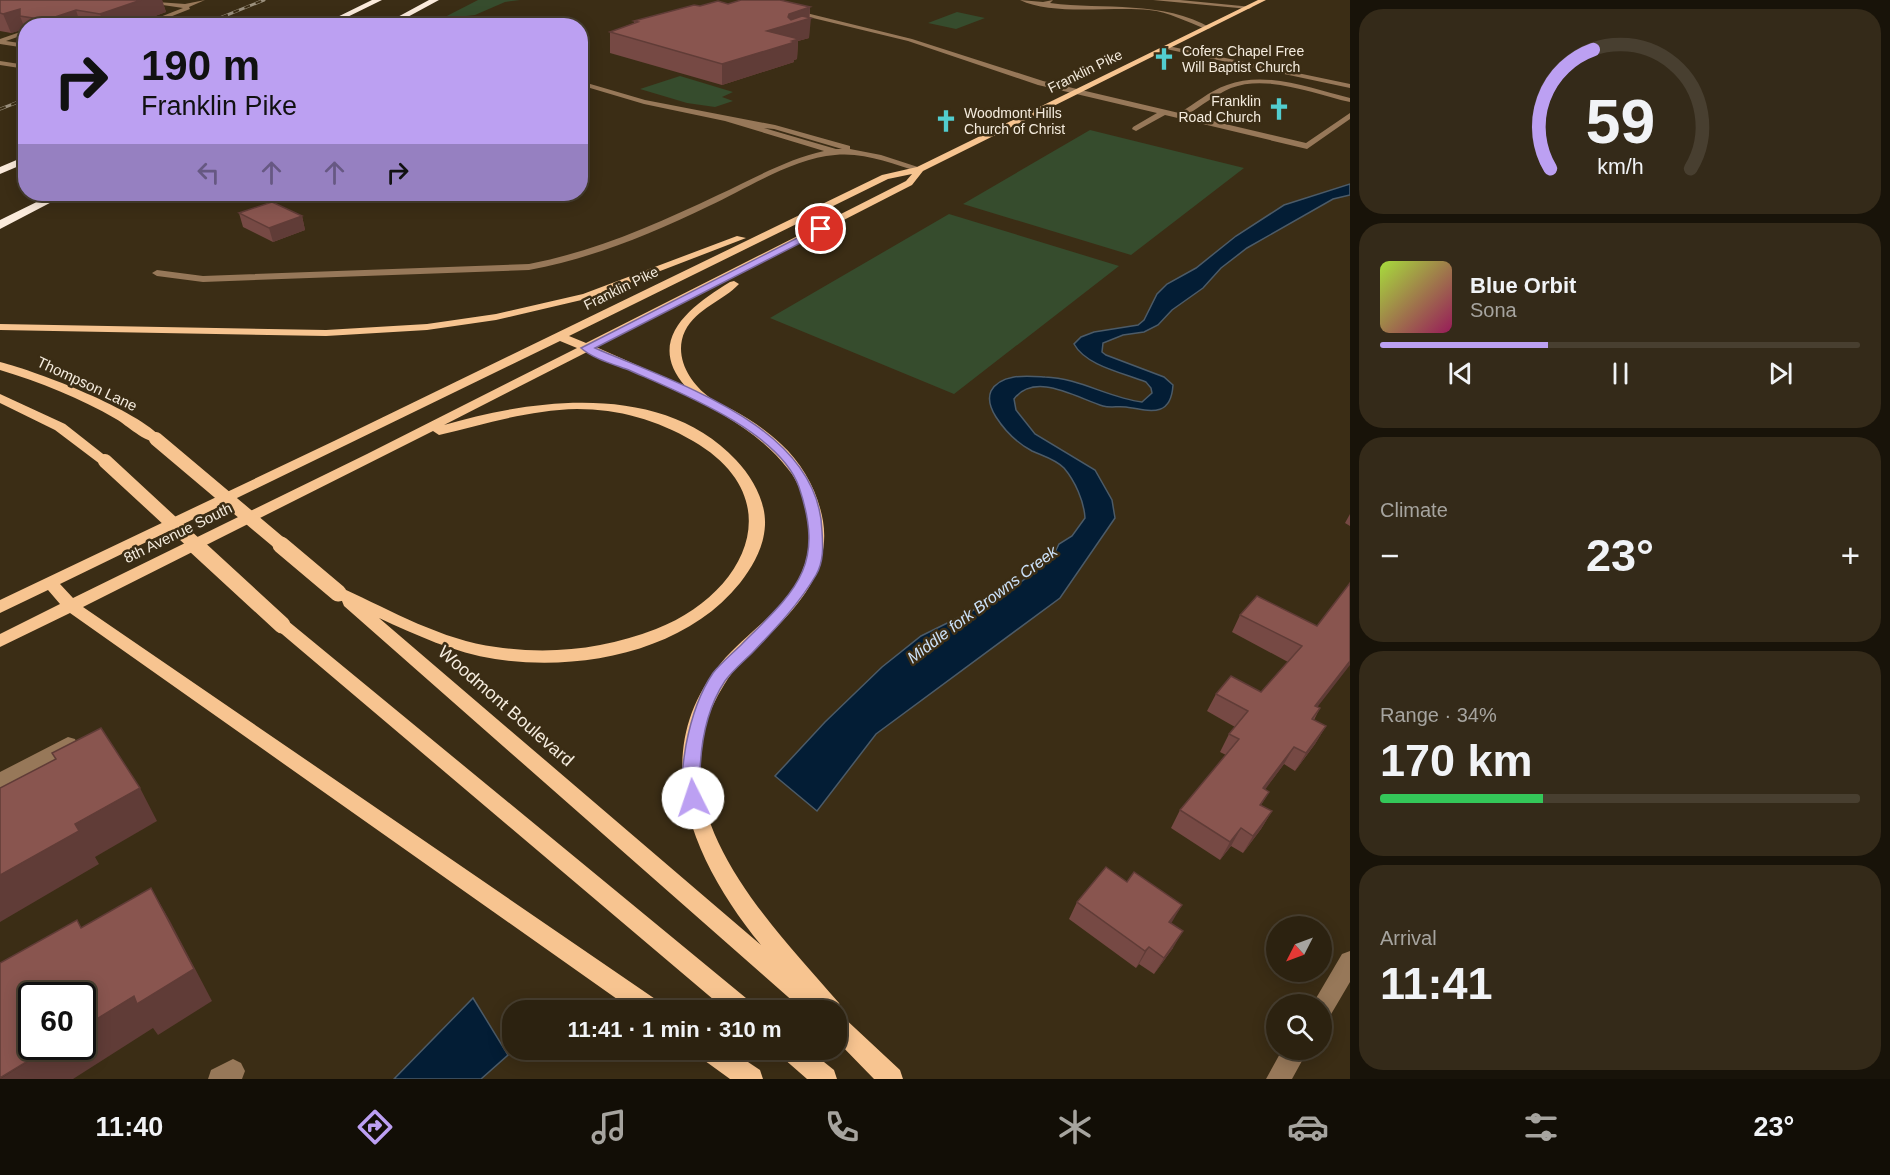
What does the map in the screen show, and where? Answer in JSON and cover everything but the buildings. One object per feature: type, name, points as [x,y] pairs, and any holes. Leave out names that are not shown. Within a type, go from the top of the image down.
[{"type":"highway","points":[[339,18],[378,0]]},
{"type":"highway","points":[[400,18],[435,0]]},
{"type":"highway","points":[[0,171],[18,163]]},
{"type":"highway","points":[[0,225],[47,201]]},
{"type":"main road","name":"Franklin Pike","points":[[339,444],[814,211],[885,177],[920,169],[1263,0]]},
{"type":"main road","name":"Franklin Pike","points":[[372,457],[909,183],[920,169]]},
{"type":"main road","points":[[0,327],[326,333],[449,325],[545,307],[597,293],[814,211]]},
{"type":"main road","points":[[703,399],[681,373],[677,364],[677,345],[687,319],[720,292],[838,220]]},
{"type":"main road","points":[[559,336],[703,399],[760,433],[790,462],[803,480],[810,496],[817,535],[816,554],[810,573],[799,591],[768,628],[719,676],[701,713],[694,741],[691,779],[696,812],[707,843],[734,893],[822,1000]]},
{"type":"main road","name":"Thompson Lane","points":[[0,366],[30,375],[114,412],[156,440]]},
{"type":"main road","points":[[0,398],[60,428],[105,462],[282,625],[731,1000]]},
{"type":"main road","points":[[338,592],[424,631],[468,647],[524,656],[596,653],[662,633],[700,612],[720,597],[747,562],[757,529],[757,513],[753,498],[741,475],[726,456],[699,436],[678,426],[619,409],[579,405],[520,410],[443,430],[372,457]]},
{"type":"main road","name":"Woodmont Boulevard","points":[[156,440],[338,592],[808,1000]]},
{"type":"main road","name":"8th Avenue South","points":[[0,607],[339,444]]},
{"type":"main road","name":"8th Avenue South","points":[[0,641],[372,457]]},
{"type":"main road","points":[[50,583],[71,606],[637,1000]]},
{"type":"main road","points":[[847,1031],[891,1079]]},
{"type":"main road","points":[[847,1033],[855,1040]]},
{"type":"main road","points":[[724,1060],[751,1079]]},
{"type":"main road","points":[[803,1060],[825,1079]]},
{"type":"street","points":[[132,0],[185,6],[202,0]]},
{"type":"street","points":[[1023,0],[1047,2],[1072,8],[1152,9],[1170,12],[1208,28]]},
{"type":"street","points":[[1153,0],[1249,7]]},
{"type":"street","points":[[162,18],[189,8],[185,6]]},
{"type":"street","points":[[780,9],[915,42],[990,68],[1076,92],[1307,146],[1350,115]]},
{"type":"street","points":[[818,27],[835,21]]},
{"type":"street","points":[[0,41],[18,35]]},
{"type":"street","points":[[0,36],[9,38]]},
{"type":"street","points":[[0,41],[18,44]]},
{"type":"street","points":[[1168,48],[1350,86]]},
{"type":"street","points":[[0,63],[18,66]]},
{"type":"street","points":[[14,65],[18,64]]},
{"type":"street","points":[[1180,116],[1232,86],[1249,82],[1275,84],[1350,100]]},
{"type":"street","points":[[588,85],[645,102],[775,127],[920,169]]},
{"type":"street","points":[[1136,129],[1164,112]]},
{"type":"street","points":[[727,119],[834,152],[862,152]]},
{"type":"street","points":[[157,273],[203,279],[495,269],[539,265],[576,257],[614,244],[789,166],[834,152]]},
{"type":"street","points":[[0,781],[68,744]]},
{"type":"street","points":[[1330,994],[1350,961]]},
{"type":"street","points":[[1278,1079],[1290,1060]]},
{"type":"green space","points":[[478,0],[520,0],[505,2],[475,15],[443,18]]},
{"type":"green space","points":[[957,12],[985,18],[956,29],[928,23]]},
{"type":"green space","points":[[680,76],[733,92],[722,97],[733,101],[715,107],[687,103],[640,89]]},
{"type":"green space","points":[[1090,130],[1244,168],[1131,255],[963,204]]},
{"type":"green space","points":[[949,214],[1119,266],[954,394],[770,318]]},
{"type":"water","points":[[1350,184],[1350,195],[1333,199],[1247,248],[1221,268],[1203,288],[1172,310],[1158,325],[1144,332],[1123,335],[1103,343],[1102,352],[1106,355],[1164,377],[1173,385],[1171,396],[1164,408],[1143,410],[1106,407],[1057,389],[1045,387],[1033,387],[1023,391],[1014,399],[1016,410],[1035,434],[1095,470],[1112,500],[1115,518],[1060,598],[876,734],[817,811],[775,776],[825,722],[882,667],[921,636],[998,598],[1032,574],[1053,556],[1059,544],[1072,536],[1085,518],[1078,491],[1064,468],[1021,444],[1007,432],[996,417],[989,398],[995,385],[1015,377],[1058,378],[1142,402],[1152,393],[1146,382],[1096,363],[1080,352],[1074,344],[1081,337],[1094,332],[1138,325],[1144,320],[1157,294],[1167,284],[1196,268],[1236,236],[1284,205]]},
{"type":"water","points":[[473,998],[502,1045],[502,1060],[481,1079],[394,1079]]},
{"type":"railway","points":[[220,18],[264,0]]},
{"type":"railway","points":[[0,109],[18,102]]},
{"type":"place","name":"Cofers Chapel Free Will Baptist Church","points":[[1164,59]]},
{"type":"place","name":"Franklin Road Church","points":[[1279,109]]},
{"type":"place","name":"Woodmont Hills Church of Christ","points":[[946,121]]},
{"type":"route","points":[[693,798],[691,779],[694,741],[706,700],[719,676],[768,628],[799,591],[810,573],[816,554],[815,516],[803,480],[790,462],[760,433],[703,399],[587,348],[821,229]]},
{"type":"water label","name":"Middle fork Browns Creek","points":[[982,604]]}]
